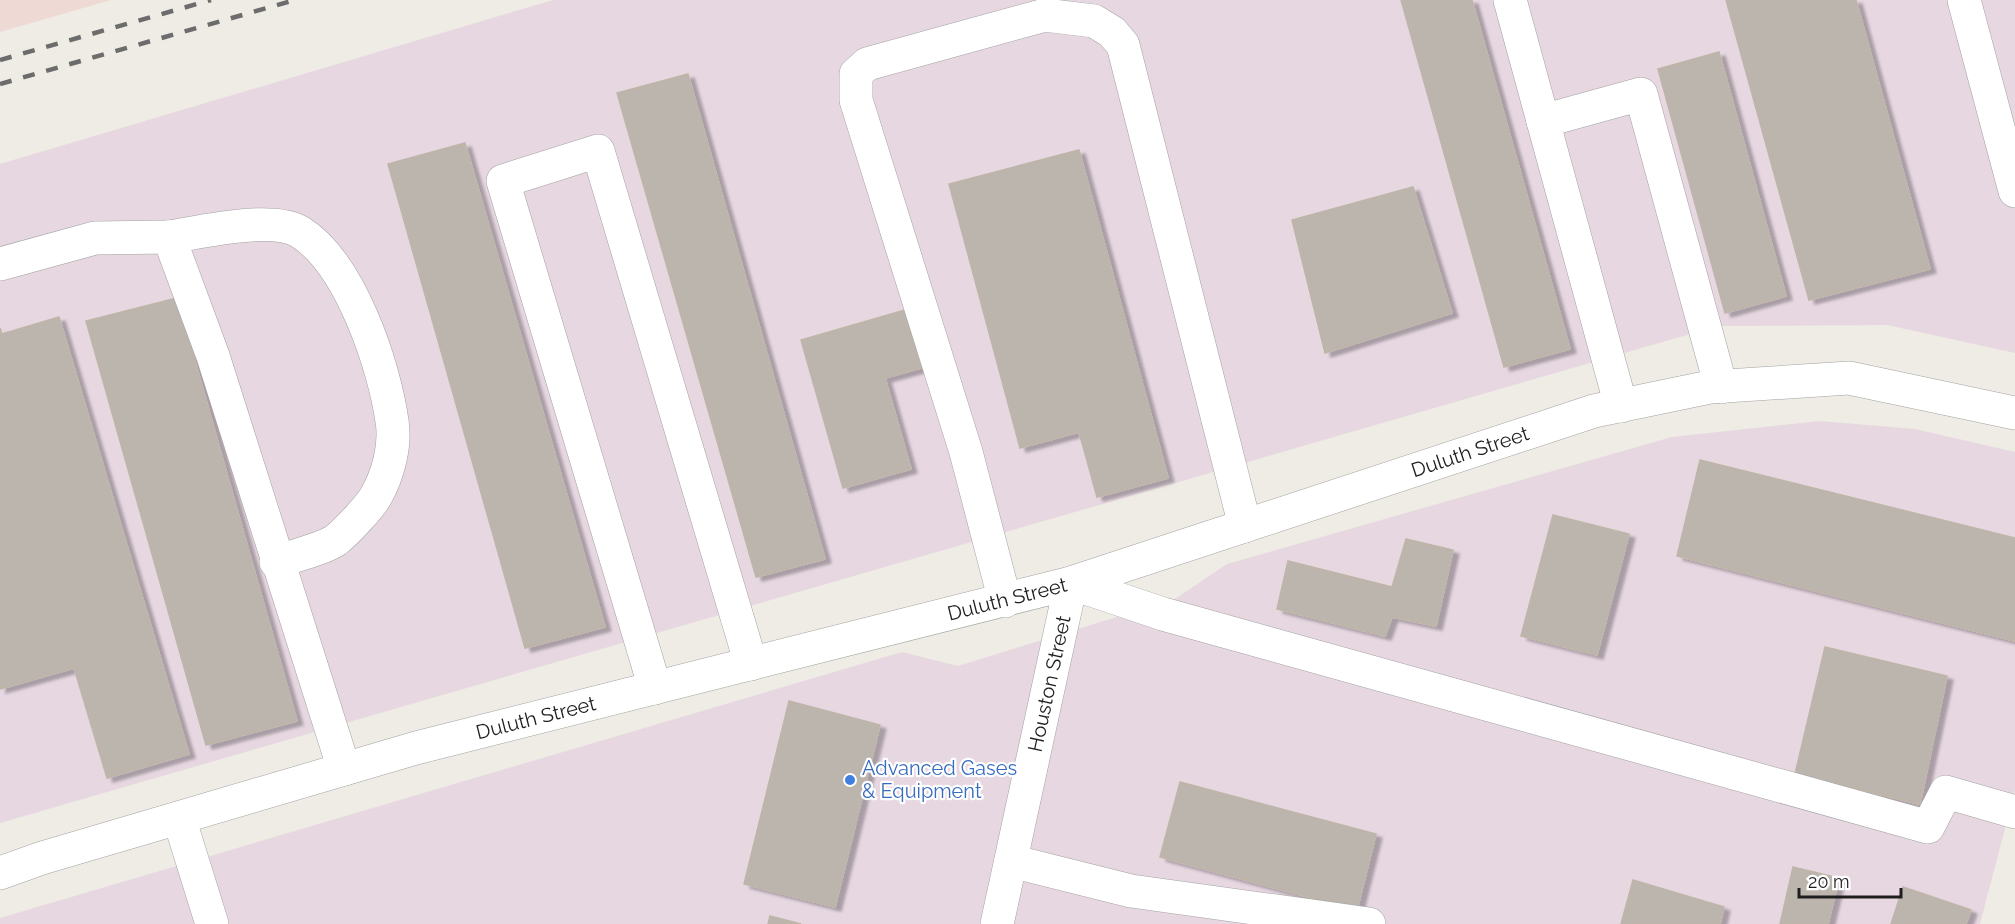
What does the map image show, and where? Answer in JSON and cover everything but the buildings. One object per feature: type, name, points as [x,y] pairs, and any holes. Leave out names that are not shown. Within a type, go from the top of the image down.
[{"type":"street","points":[[1510,0],[1621,406]]},
{"type":"street","points":[[1964,0],[2015,191]]},
{"type":"street","points":[[1005,601],[966,452],[856,100],[856,74],[867,64],[1045,15],[1094,21],[1112,32],[1123,45],[1245,526]]},
{"type":"street","points":[[1543,121],[1641,94],[1721,387]]},
{"type":"street","points":[[655,688],[504,181],[598,151],[751,664]]},
{"type":"street","points":[[0,264],[95,238],[169,237],[254,223],[299,231],[329,259],[352,296],[373,345],[393,423],[388,470],[376,498],[336,540],[276,562]]},
{"type":"street","points":[[169,237],[213,356],[276,562],[344,769]]},
{"type":"street","name":"Duluth Street","points":[[0,873],[416,748],[1071,584],[1594,411],[1721,387],[1849,378],[2014,404]]},
{"type":"street","points":[[1071,584],[1163,614],[1928,827],[1946,792],[2015,812]]},
{"type":"street","name":"Houston Street","points":[[997,924],[1071,584]]},
{"type":"street","points":[[179,818],[212,924]]},
{"type":"street","points":[[1011,861],[1131,891],[1369,924]]},
{"type":"shaded area","points":[[0,0],[111,0],[0,32]]},
{"type":"shaded area","points":[[553,0],[2015,0],[2015,353],[1887,325],[1718,326],[0,823],[0,164]]},
{"type":"shaded area","points":[[1820,421],[1915,429],[2015,452],[2015,790],[1980,924],[0,924],[0,918],[902,652],[958,666],[1175,599],[1227,564],[1672,437]]},
{"type":"railway","points":[[0,60],[211,0]]},
{"type":"railway","points":[[0,84],[295,0]]},
{"type":"place","name":"Advanced Gases & Equipment","points":[[850,780]]}]
